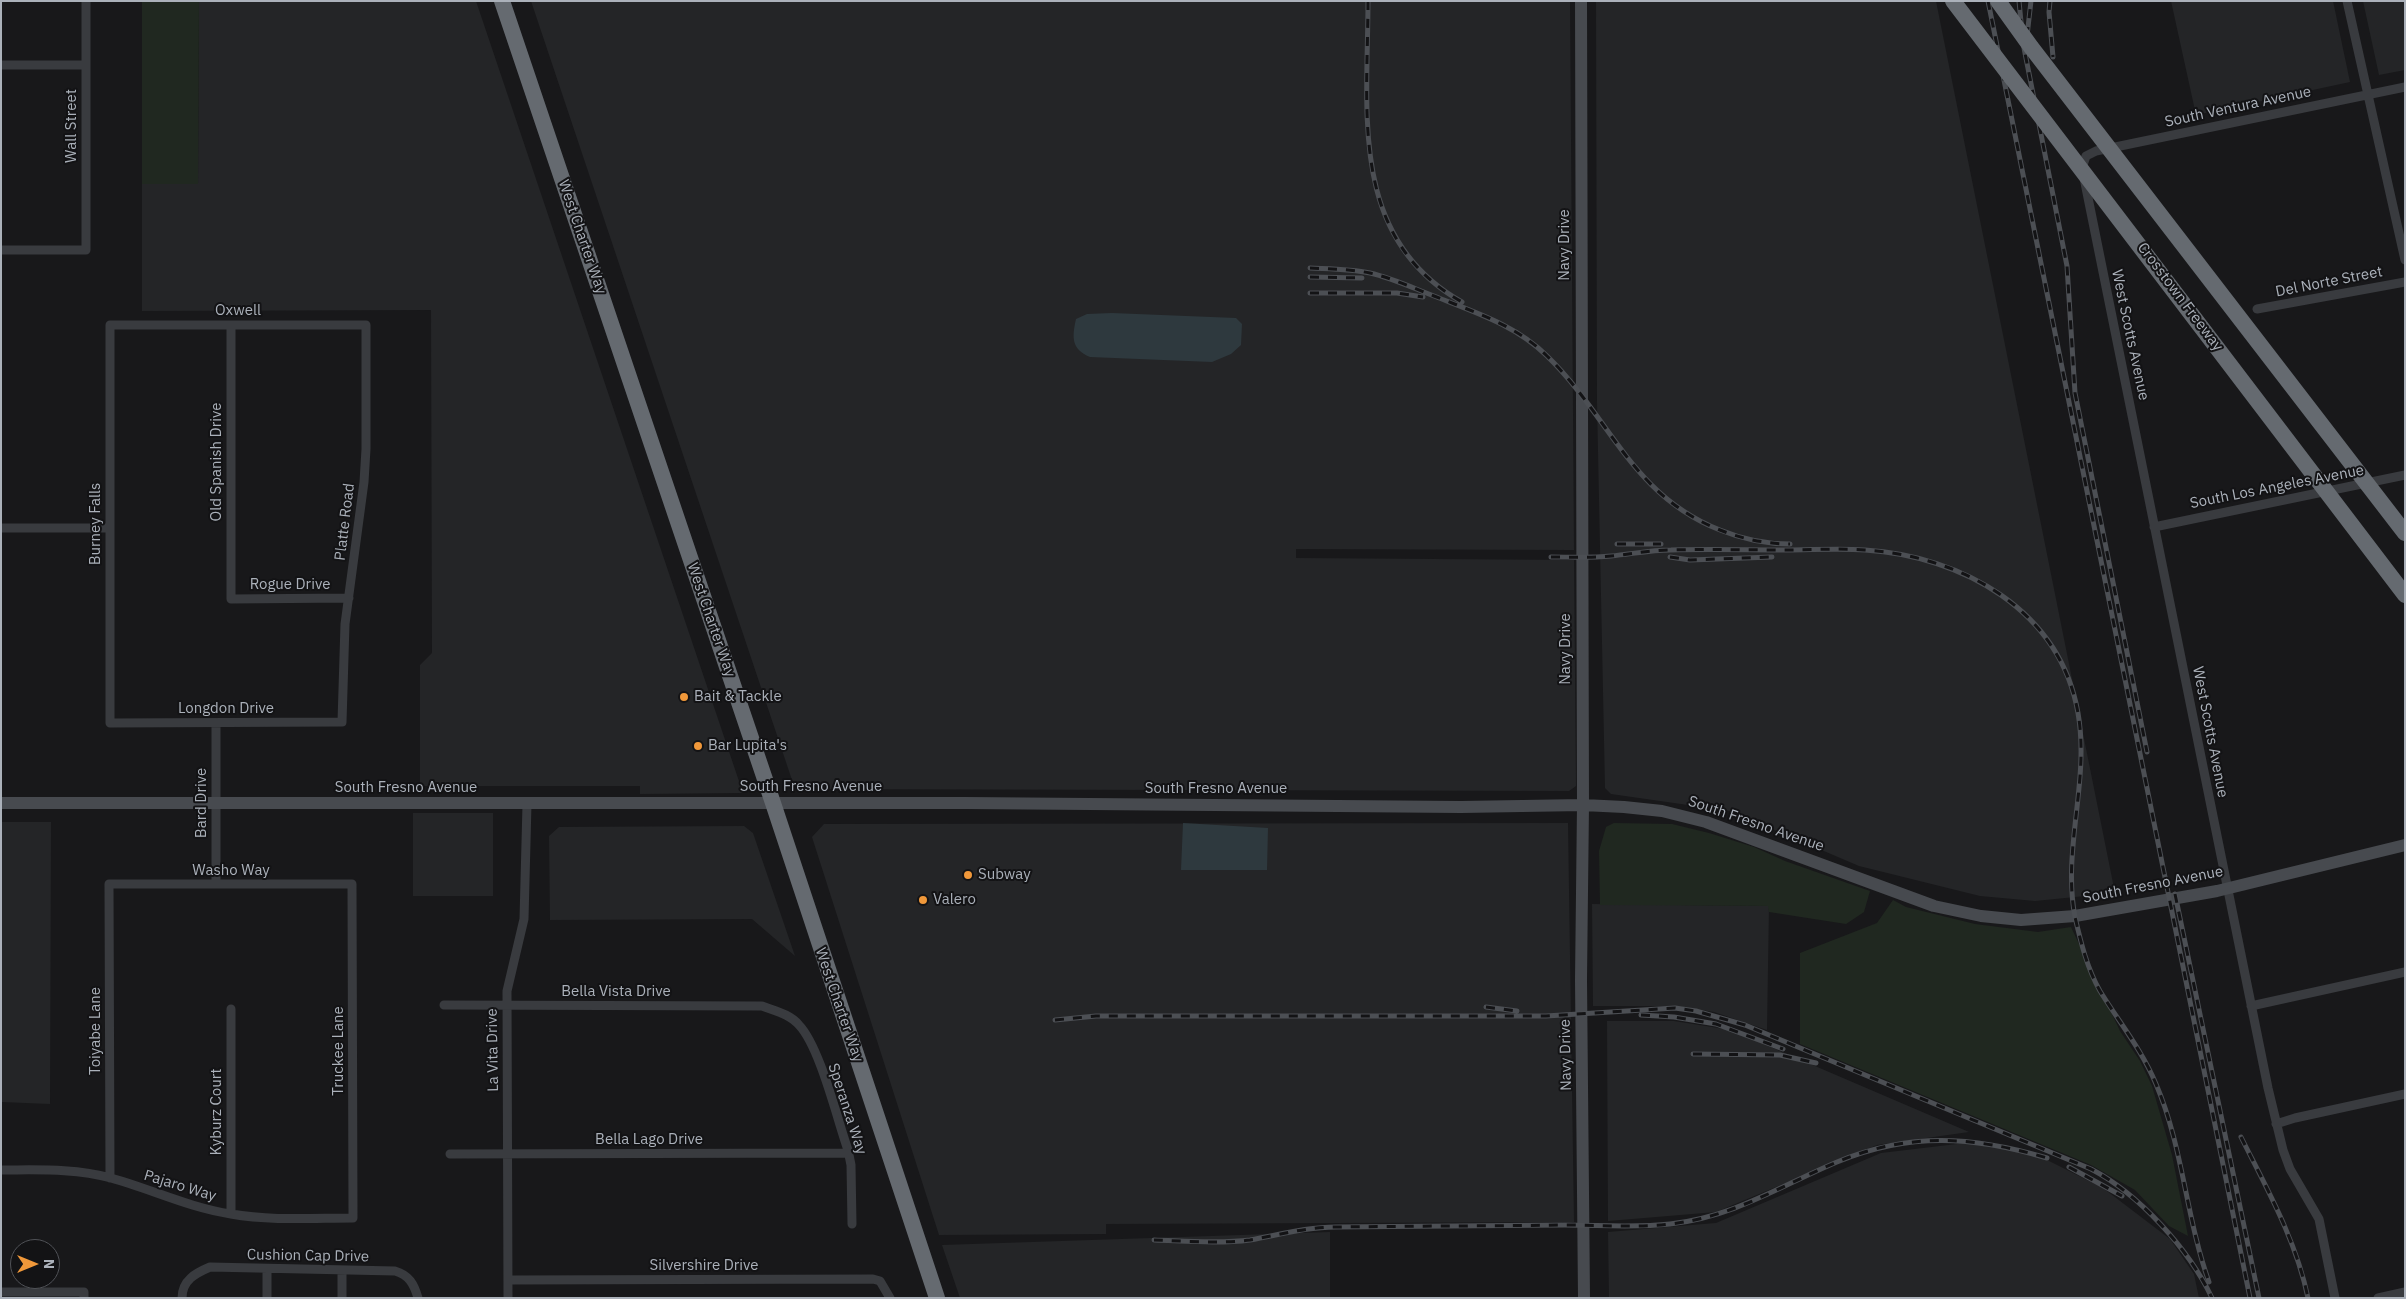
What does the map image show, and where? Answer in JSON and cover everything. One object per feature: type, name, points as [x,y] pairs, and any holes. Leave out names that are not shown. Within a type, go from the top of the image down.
[{"type":"highway","name":"West Charter Way","points":[[502,1],[773,803],[936,1298]]},
{"type":"highway","name":"Crosstown Freeway","points":[[1953,1],[2405,595]]},
{"type":"highway","points":[[1998,1],[2037,55],[2405,533]]},
{"type":"street","name":"Wall Street","points":[[1,250],[86,250],[86,1]]},
{"type":"street","name":"Navy Drive","points":[[1581,1],[1583,805],[1581,980],[1584,1298]]},
{"type":"street","points":[[2347,1],[2405,260]]},
{"type":"street","points":[[1,65],[86,65]]},
{"type":"street","name":"South Ventura Avenue","points":[[2082,163],[2086,156],[2096,151],[2405,87]]},
{"type":"street","name":"West Scotts Avenue","points":[[2082,163],[2276,1124],[2290,1169],[2319,1219],[2335,1298]]},
{"type":"street","name":"Del Norte Street","points":[[2258,309],[2405,282]]},
{"type":"street","name":"Oxwell","points":[[110,325],[366,325]]},
{"type":"street","name":"Burney Falls","points":[[110,325],[110,723]]},
{"type":"street","name":"Old Spanish Drive","points":[[231,325],[231,599]]},
{"type":"street","name":"Platte Road","points":[[342,722],[342,660],[364,474],[366,325]]},
{"type":"street","name":"South Los Angeles Avenue","points":[[2154,527],[2174,521],[2405,475]]},
{"type":"street","points":[[1,528],[110,528]]},
{"type":"street","name":"Rogue Drive","points":[[231,599],[349,598]]},
{"type":"street","name":"Longdon Drive","points":[[110,723],[342,722]]},
{"type":"street","name":"Bard Drive","points":[[216,723],[216,884]]},
{"type":"street","name":"South Fresno Avenue","points":[[1,803],[773,803],[1461,807],[1583,805],[1662,811],[1706,822],[1934,906],[1981,916],[2021,920],[2075,916],[2227,888],[2405,846]]},
{"type":"street","name":"La Vita Drive","points":[[508,1298],[506,991],[524,919],[526,804]]},
{"type":"street","name":"Washo Way","points":[[109,884],[352,884]]},
{"type":"street","name":"Toiyabe Lane","points":[[109,884],[110,1178]]},
{"type":"street","name":"Truckee Lane","points":[[352,884],[353,1218]]},
{"type":"street","points":[[2251,1006],[2405,972]]},
{"type":"street","name":"Bella Vista Drive","points":[[444,1006],[762,1006],[786,1014]]},
{"type":"street","name":"Kyburz Court","points":[[231,1009],[231,1214]]},
{"type":"street","name":"Speranza Way","points":[[786,1014],[799,1024],[811,1042],[848,1154],[851,1164],[852,1224]]},
{"type":"street","points":[[2276,1124],[2295,1118],[2405,1094]]},
{"type":"street","name":"Bella Lago Drive","points":[[450,1154],[848,1154]]},
{"type":"street","name":"Pajaro Way","points":[[1,1170],[60,1170],[110,1178],[207,1209],[231,1214],[257,1217],[353,1218]]},
{"type":"street","name":"Cushion Cap Drive","points":[[182,1298],[188,1280],[196,1273],[210,1267],[395,1271],[405,1274],[414,1286],[418,1298]]},
{"type":"street","points":[[266,1269],[267,1298]]},
{"type":"street","points":[[342,1270],[342,1298]]},
{"type":"street","name":"Silvershire Drive","points":[[508,1280],[873,1279],[880,1281],[890,1298]]},
{"type":"street","points":[[1,1292],[84,1292],[84,1298]]},
{"type":"street","points":[[2378,1298],[2405,1292]]},
{"type":"shaded area","points":[[142,1],[199,1],[198,184],[142,184]]},
{"type":"shaded area","points":[[199,1],[476,1],[743,793],[640,794],[640,786],[420,786],[420,665],[432,653],[431,310],[142,311],[142,184],[198,184]]},
{"type":"shaded area","points":[[531,1],[1570,1],[1574,550],[1296,549],[1296,558],[1574,560],[1576,786],[1569,791],[795,789]]},
{"type":"shaded area","points":[[1596,1],[1936,1],[2115,893],[2035,901],[1980,896],[1859,866],[1730,811],[1611,794],[1605,788],[1597,403]]},
{"type":"shaded area","points":[[2171,1],[2333,1],[2350,82],[2196,115]]},
{"type":"shaded area","points":[[2363,1],[2405,1],[2405,70],[2379,75]]},
{"type":"shaded area","points":[[1112,313],[1236,318],[1242,324],[1241,345],[1231,354],[1212,362],[1090,357],[1084,354],[1074,342],[1076,319],[1087,314]]},
{"type":"shaded area","points":[[413,813],[493,813],[493,896],[413,896]]},
{"type":"shaded area","points":[[1,822],[51,822],[50,1104],[1,1102]]},
{"type":"shaded area","points":[[1183,823],[1268,828],[1267,870],[1181,870]]},
{"type":"shaded area","points":[[1568,823],[1574,1222],[1106,1224],[1106,1234],[939,1235],[812,837],[824,824]]},
{"type":"shaded area","points":[[1614,823],[1672,824],[1754,847],[1785,861],[1870,891],[1864,912],[1846,924],[1769,912],[1768,906],[1600,905],[1599,851],[1606,827]]},
{"type":"shaded area","points":[[744,826],[753,833],[795,956],[752,919],[550,920],[549,836],[559,827]]},
{"type":"shaded area","points":[[1893,900],[1906,907],[1975,924],[2038,932],[2071,927],[2120,1031],[2140,1061],[2152,1086],[2172,1155],[2188,1236],[2169,1226],[2135,1190],[2091,1165],[1800,1044],[1800,953],[1877,923]]},
{"type":"shaded area","points":[[1592,904],[1769,906],[1767,1030],[1714,1012],[1677,1006],[1593,1006]]},
{"type":"shaded area","points":[[1607,1021],[1674,1021],[1731,1030],[1969,1132],[1877,1145],[1716,1212],[1608,1221]]},
{"type":"shaded area","points":[[1982,1141],[2041,1157],[2103,1188],[2170,1239],[2194,1274],[2199,1298],[1609,1298],[1608,1232],[1716,1223],[1881,1153]]},
{"type":"shaded area","points":[[1330,1232],[1330,1298],[960,1298],[942,1245]]},
{"type":"railway","points":[[1368,1],[1368,128],[1372,169],[1382,208],[1399,243],[1425,275],[1462,302]]},
{"type":"railway","points":[[1988,1],[2250,1298]]},
{"type":"railway","points":[[2019,1],[2023,43],[2067,266],[2075,393],[2147,752]]},
{"type":"railway","points":[[2027,36],[2031,1]]},
{"type":"railway","points":[[2050,1],[2049,12],[2053,57]]},
{"type":"railway","points":[[1310,268],[1340,269],[1378,275],[1494,320],[1522,336],[1547,356],[1569,380],[1624,453],[1664,497],[1690,515],[1728,533],[1764,542],[1790,544]]},
{"type":"railway","points":[[1310,277],[1362,278]]},
{"type":"railway","points":[[1310,293],[1397,293],[1423,297]]},
{"type":"railway","points":[[1617,544],[1661,544]]},
{"type":"railway","points":[[1551,557],[1596,557],[1656,551],[1700,550],[1865,550],[1901,555],[1937,564],[1970,577],[2001,595],[2028,618],[2051,645],[2068,677],[2078,713],[2081,738],[2081,764],[2073,840],[2072,892],[2075,917],[2082,946],[2095,982],[2144,1059],[2156,1084],[2179,1157],[2195,1233],[2209,1282]]},
{"type":"railway","points":[[1670,557],[1690,560],[1772,557]]},
{"type":"railway","points":[[2175,894],[2259,1298]]},
{"type":"railway","points":[[1486,1007],[1517,1011]]},
{"type":"railway","points":[[1055,1020],[1096,1016],[1546,1016],[1675,1008],[1696,1011],[1745,1025],[2091,1169],[2127,1193],[2161,1225],[2190,1261],[2212,1298]]},
{"type":"railway","points":[[1641,1015],[1674,1017],[1716,1024],[1783,1049]]},
{"type":"railway","points":[[1693,1054],[1780,1055],[1816,1063]]},
{"type":"railway","points":[[2241,1137],[2288,1235],[2303,1277],[2308,1298]]},
{"type":"railway","points":[[1154,1240],[1226,1242],[1250,1240],[1325,1227],[1631,1226],[1670,1224],[1715,1215],[1736,1208],[1837,1162],[1864,1152],[1890,1146],[1941,1140],[1993,1145],[2047,1158]]},
{"type":"railway","points":[[2069,1167],[2122,1196]]},
{"type":"place","name":"Bait & Tackle","points":[[684,697]]},
{"type":"place","name":"Bar Lupita's","points":[[698,746]]},
{"type":"place","name":"Subway","points":[[968,875]]},
{"type":"place","name":"Valero","points":[[923,900]]}]
